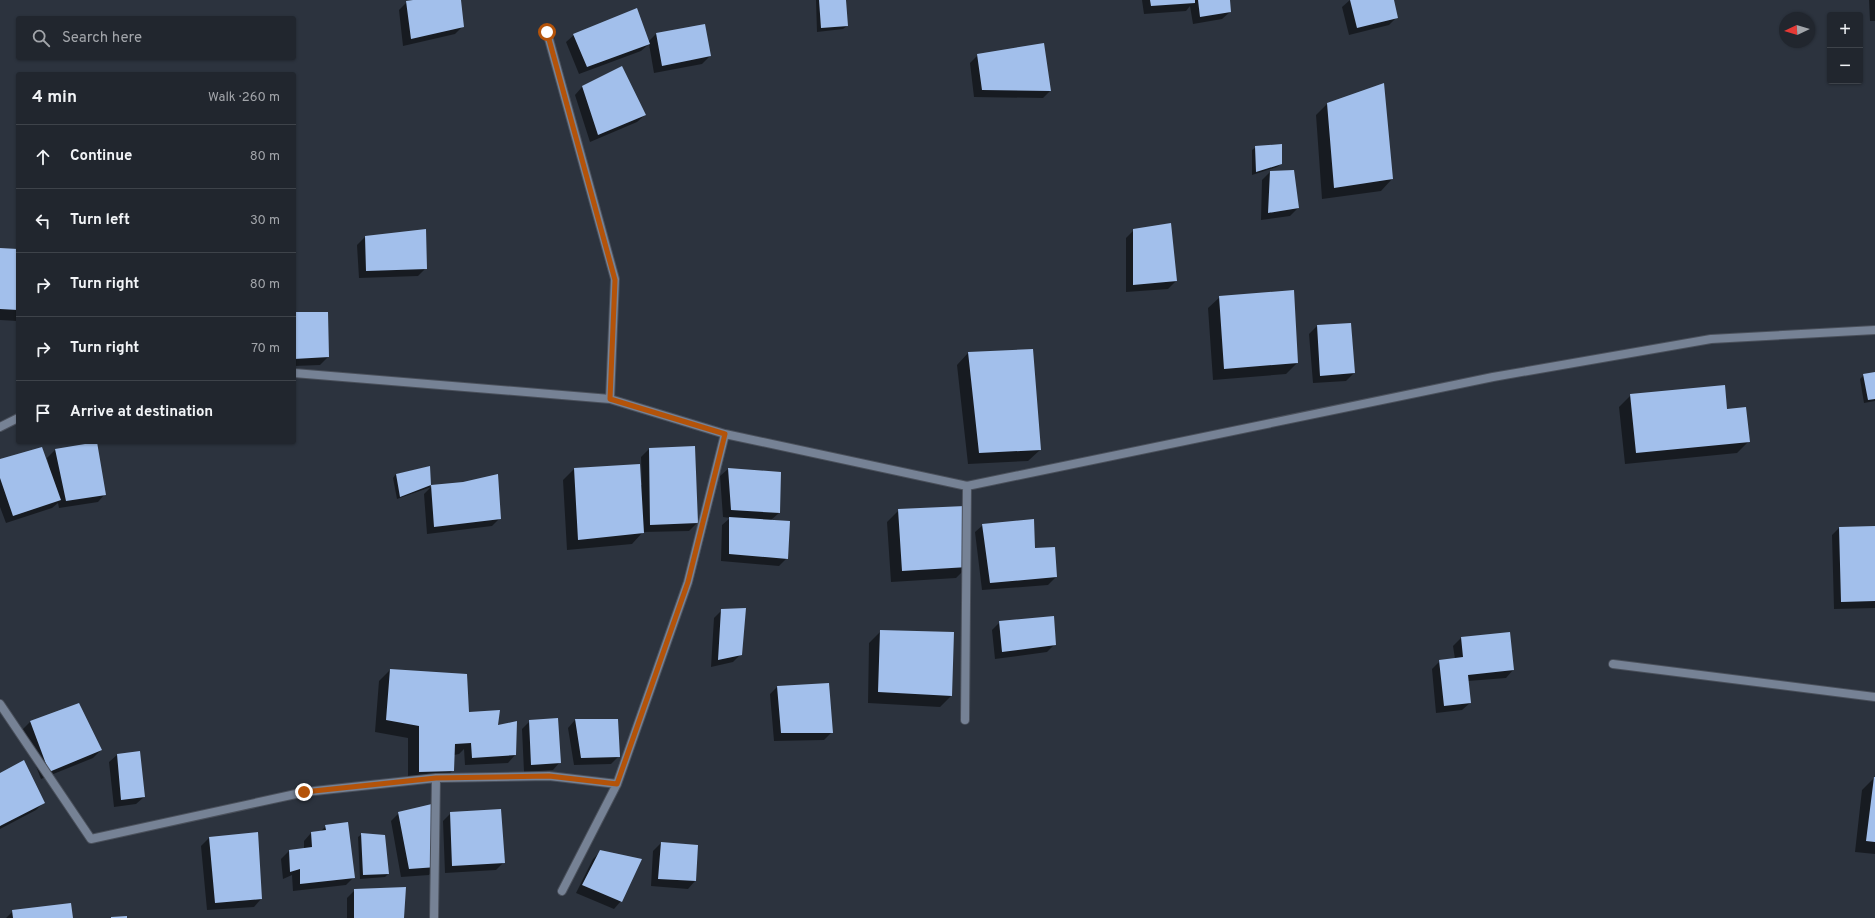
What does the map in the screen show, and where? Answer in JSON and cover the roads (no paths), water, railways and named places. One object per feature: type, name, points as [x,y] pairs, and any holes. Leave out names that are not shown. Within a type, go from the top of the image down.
[{"type":"street","points":[[547,32],[615,280],[610,399]]},
{"type":"street","points":[[296,372],[610,399],[725,434],[967,486],[1494,378],[1703,341],[1875,330]]},
{"type":"street","points":[[0,427],[16,419]]},
{"type":"street","points":[[562,891],[617,784],[688,582],[725,434]]},
{"type":"street","points":[[964,720],[967,486]]},
{"type":"street","points":[[1613,664],[1875,697]]},
{"type":"street","points":[[0,704],[91,839],[304,792],[436,778],[549,776],[617,784]]},
{"type":"street","points":[[434,918],[436,778]]}]
